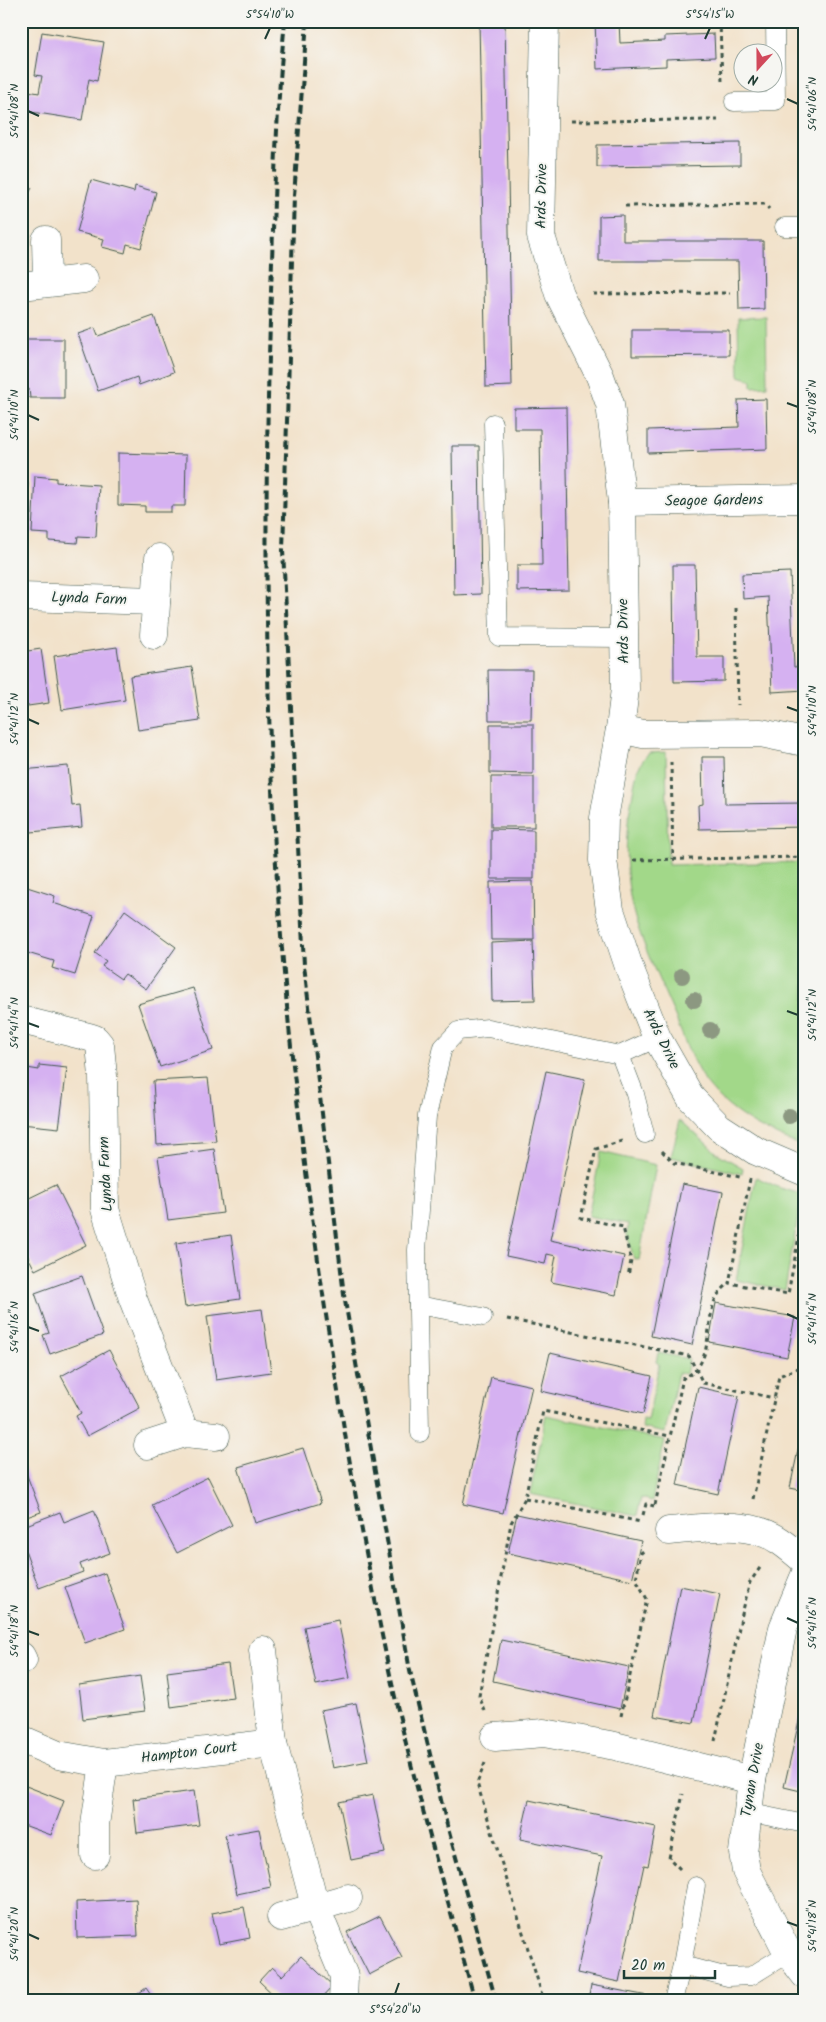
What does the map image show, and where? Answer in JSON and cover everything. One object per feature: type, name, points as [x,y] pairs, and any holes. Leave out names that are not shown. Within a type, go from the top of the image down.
[{"type":"street","name":"Ards Drive","points":[[545,21],[542,236],[559,294],[600,376],[610,404],[622,502],[625,689],[604,818],[603,860],[610,910],[629,967],[658,1038],[691,1098],[720,1127],[756,1151],[805,1172]]},
{"type":"street","points":[[46,240],[34,284],[84,279]]},
{"type":"street","name":"Seagoe Gardens","points":[[622,502],[805,499]]},
{"type":"street","points":[[154,635],[159,558]]},
{"type":"street","name":"Lynda Farm","points":[[21,597],[156,601]]},
{"type":"street","points":[[620,728],[643,734],[761,733],[804,742]]},
{"type":"street","name":"Lynda Farm","points":[[21,1020],[89,1037],[100,1045],[105,1209],[133,1298],[185,1433]]},
{"type":"street","points":[[148,1445],[185,1433],[216,1436]]},
{"type":"street","points":[[669,1531],[723,1526],[746,1527],[779,1540],[805,1561]]},
{"type":"street","name":"Tynan Drive","points":[[805,1575],[784,1628],[752,1780],[743,1852],[746,1871],[788,1953],[805,1975]]},
{"type":"street","points":[[263,1650],[273,1743],[315,1906],[344,1976],[343,2001]]},
{"type":"street","points":[[495,1737],[544,1733],[615,1746],[752,1780]]},
{"type":"street","name":"Hampton Court","points":[[21,1739],[58,1755],[104,1763],[273,1743]]},
{"type":"street","points":[[95,1855],[95,1825],[104,1763]]},
{"type":"street","points":[[281,1917],[348,1898]]},
{"type":"lane","points":[[734,102],[776,101],[775,21]]},
{"type":"lane","points":[[784,228],[805,227]]},
{"type":"lane","points":[[493,423],[499,637],[623,638]]},
{"type":"lane","points":[[420,1432],[417,1250],[427,1116],[443,1047],[458,1030],[488,1028],[620,1055],[658,1038]]},
{"type":"lane","points":[[620,1055],[635,1094],[645,1134]]},
{"type":"lane","points":[[418,1304],[483,1317]]},
{"type":"lane","points":[[747,1812],[805,1824]]},
{"type":"lane","points":[[673,2001],[682,1965],[696,1886]]},
{"type":"lane","points":[[682,1965],[728,1977],[751,1976],[788,1953]]},
{"type":"path","points":[[543,122],[719,120],[734,102],[722,86],[720,21]]},
{"type":"path","points":[[625,206],[765,204],[784,228]]},
{"type":"path","points":[[559,294],[730,293]]},
{"type":"path","points":[[736,608],[738,733]]},
{"type":"path","points":[[671,734],[673,859]]},
{"type":"path","points":[[603,860],[805,857]]},
{"type":"path","points":[[628,1276],[632,1261],[623,1227],[581,1218],[596,1149],[645,1134],[674,1163],[750,1180]]},
{"type":"path","points":[[655,1506],[684,1378],[696,1370],[703,1357],[716,1298],[729,1283],[756,1151]]},
{"type":"path","points":[[729,1283],[788,1294],[805,1205]]},
{"type":"path","points":[[483,1317],[514,1319],[689,1356],[703,1383],[774,1398]]},
{"type":"path","points":[[746,1527],[779,1376],[805,1366]]},
{"type":"path","points":[[544,2001],[477,1783],[495,1737],[479,1696],[511,1523],[525,1498],[543,1411],[670,1436]]},
{"type":"path","points":[[525,1498],[642,1523]]},
{"type":"path","points":[[615,1746],[647,1599],[636,1579],[641,1553],[669,1531]]},
{"type":"path","points":[[696,1886],[669,1858],[700,1766],[750,1582],[779,1540]]},
{"type":"green space","points":[[766,317],[767,386],[752,387],[752,380],[739,376],[738,318]]},
{"type":"green space","points":[[666,752],[668,865],[805,862],[805,1147],[764,1130],[739,1114],[727,1105],[707,1084],[689,1052],[639,930],[631,903],[627,873],[629,812],[635,779],[641,763],[649,753]]},
{"type":"green space","points":[[680,1120],[717,1153],[743,1168],[742,1174],[671,1157]]},
{"type":"green space","points":[[601,1152],[656,1165],[639,1260],[634,1259],[627,1235],[628,1224],[588,1216]]},
{"type":"green space","points":[[756,1177],[780,1188],[802,1194],[785,1290],[736,1280]]},
{"type":"green space","points":[[658,1353],[689,1359],[686,1374],[678,1373],[665,1433],[642,1428],[643,1419],[648,1420],[659,1364],[656,1362]]},
{"type":"green space","points":[[546,1415],[665,1440],[652,1501],[641,1498],[637,1516],[530,1494]]},
{"type":"building","points":[[479,21],[505,21],[512,386],[486,387]]},
{"type":"building","points":[[595,21],[619,21],[620,43],[665,41],[665,36],[714,34],[715,57],[666,59],[666,66],[597,69]]},
{"type":"building","points":[[42,32],[104,42],[97,81],[89,79],[82,120],[25,111],[28,91],[39,93],[42,76],[35,75]]},
{"type":"building","points":[[740,143],[740,165],[597,167],[597,145]]},
{"type":"building","points":[[91,180],[134,192],[135,186],[156,192],[141,248],[127,244],[125,253],[102,247],[104,239],[77,232]]},
{"type":"building","points":[[21,182],[32,188],[21,207]]},
{"type":"building","points":[[623,215],[623,241],[763,241],[764,309],[739,310],[738,261],[599,261],[599,216]]},
{"type":"building","points":[[154,316],[174,372],[139,385],[137,377],[98,391],[78,334],[95,328],[98,336]]},
{"type":"building","points":[[632,330],[729,330],[729,355],[632,356]]},
{"type":"building","points":[[21,339],[64,339],[64,398],[30,398],[29,389],[21,389]]},
{"type":"building","points":[[766,399],[767,449],[648,453],[648,430],[739,427],[738,400]]},
{"type":"building","points":[[566,407],[569,590],[517,591],[517,565],[542,565],[540,429],[514,429],[514,408]]},
{"type":"building","points":[[452,446],[479,446],[481,594],[454,595]]},
{"type":"building","points":[[118,453],[186,455],[185,506],[171,506],[171,512],[145,512],[145,506],[118,505]]},
{"type":"building","points":[[35,476],[56,478],[56,482],[99,485],[96,537],[78,536],[77,543],[49,541],[49,534],[32,533]]},
{"type":"building","points":[[21,482],[28,483],[23,537],[21,537]]},
{"type":"building","points":[[673,565],[695,565],[697,657],[724,657],[724,681],[674,682]]},
{"type":"building","points":[[790,572],[794,667],[805,666],[805,690],[772,692],[768,597],[743,599],[742,574]]},
{"type":"building","points":[[117,647],[125,700],[62,710],[54,656]]},
{"type":"building","points":[[41,649],[49,703],[21,707],[21,652]]},
{"type":"building","points":[[192,667],[200,721],[138,730],[130,676]]},
{"type":"building","points":[[488,670],[532,670],[531,720],[489,720]]},
{"type":"building","points":[[490,724],[533,724],[533,774],[490,773]]},
{"type":"building","points":[[702,757],[724,757],[725,804],[805,803],[805,827],[699,829],[698,805],[703,804]]},
{"type":"building","points":[[68,766],[72,806],[80,805],[82,827],[21,833],[21,770]]},
{"type":"building","points":[[491,777],[534,777],[534,827],[491,827]]},
{"type":"building","points":[[491,829],[534,830],[534,879],[491,879]]},
{"type":"building","points":[[533,881],[534,940],[491,940],[490,882]]},
{"type":"building","points":[[21,885],[55,896],[53,903],[94,916],[75,975],[52,968],[54,961],[21,951]]},
{"type":"building","points":[[125,910],[176,947],[146,989],[125,974],[121,979],[102,966],[106,961],[95,953]]},
{"type":"building","points":[[533,941],[535,1000],[492,1001],[491,943]]},
{"type":"building","points":[[193,988],[213,1050],[160,1067],[138,1004]]},
{"type":"building","points":[[39,1065],[67,1068],[59,1128],[21,1124],[21,1067],[39,1070]]},
{"type":"building","points":[[546,1071],[585,1079],[550,1240],[624,1256],[616,1295],[551,1282],[556,1256],[547,1254],[545,1264],[506,1256]]},
{"type":"building","points":[[208,1078],[216,1141],[157,1145],[153,1081]]},
{"type":"building","points":[[214,1149],[223,1213],[168,1220],[158,1157]]},
{"type":"building","points":[[682,1184],[723,1192],[692,1345],[651,1336]]},
{"type":"building","points":[[56,1185],[86,1245],[35,1270],[21,1243],[21,1202]]},
{"type":"building","points":[[231,1235],[240,1299],[185,1307],[176,1243]]},
{"type":"building","points":[[82,1276],[103,1335],[50,1354],[43,1335],[49,1333],[35,1293]]},
{"type":"building","points":[[716,1303],[795,1317],[787,1357],[709,1342]]},
{"type":"building","points":[[262,1309],[271,1372],[216,1380],[207,1316]]},
{"type":"building","points":[[109,1350],[140,1408],[87,1436],[76,1416],[81,1413],[61,1376]]},
{"type":"building","points":[[550,1353],[652,1376],[643,1414],[541,1391]]},
{"type":"building","points":[[491,1377],[532,1386],[503,1513],[463,1504]]},
{"type":"building","points":[[698,1387],[739,1396],[718,1494],[677,1485]]},
{"type":"building","points":[[805,1417],[805,1491],[790,1488]]},
{"type":"building","points":[[303,1448],[321,1503],[255,1523],[238,1467]]},
{"type":"building","points":[[21,1460],[41,1512],[21,1519]]},
{"type":"building","points":[[208,1477],[232,1525],[177,1553],[152,1505]]},
{"type":"building","points":[[94,1510],[110,1553],[80,1564],[83,1572],[39,1588],[21,1539],[21,1527],[60,1512],[64,1522]]},
{"type":"building","points":[[517,1514],[641,1541],[632,1580],[508,1553]]},
{"type":"building","points":[[105,1573],[125,1629],[85,1643],[65,1587]]},
{"type":"building","points":[[680,1586],[720,1594],[694,1723],[654,1716]]},
{"type":"building","points":[[338,1620],[350,1678],[316,1685],[304,1627]]},
{"type":"building","points":[[501,1640],[629,1667],[620,1709],[493,1681]]},
{"type":"building","points":[[228,1664],[233,1698],[171,1707],[167,1672]]},
{"type":"building","points":[[140,1676],[145,1711],[83,1719],[79,1685]]},
{"type":"building","points":[[805,1695],[805,1792],[784,1787]]},
{"type":"building","points":[[356,1703],[368,1761],[333,1768],[321,1710]]},
{"type":"building","points":[[21,1784],[64,1801],[51,1835],[21,1824]]},
{"type":"building","points":[[194,1791],[199,1825],[137,1833],[133,1799]]},
{"type":"building","points":[[373,1795],[385,1853],[351,1860],[339,1802]]},
{"type":"building","points":[[529,1800],[656,1827],[648,1866],[644,1865],[619,1982],[577,1973],[602,1856],[520,1839]]},
{"type":"building","points":[[259,1829],[271,1887],[237,1894],[225,1835]]},
{"type":"building","points":[[136,1899],[138,1936],[77,1938],[76,1902]]},
{"type":"building","points":[[244,1907],[250,1938],[219,1944],[212,1913]]},
{"type":"building","points":[[380,1916],[402,1958],[369,1975],[347,1932]]},
{"type":"building","points":[[301,1956],[333,1986],[319,2001],[301,2001],[298,1998],[296,2001],[280,2001],[259,1981],[272,1967],[282,1976]]},
{"type":"building","points":[[591,1985],[653,1997],[653,2001],[588,2001]]},
{"type":"building","points":[[146,1988],[155,2001],[128,2001]]},
{"type":"railway","points":[[285,21],[279,89],[274,190],[268,389],[267,582],[271,776],[276,872],[293,1065],[312,1217],[334,1368],[374,1595],[408,1753],[475,2001]]},
{"type":"railway","points":[[307,21],[294,196],[283,550],[304,965],[344,1295],[410,1671],[447,1825],[496,2001]]}]
